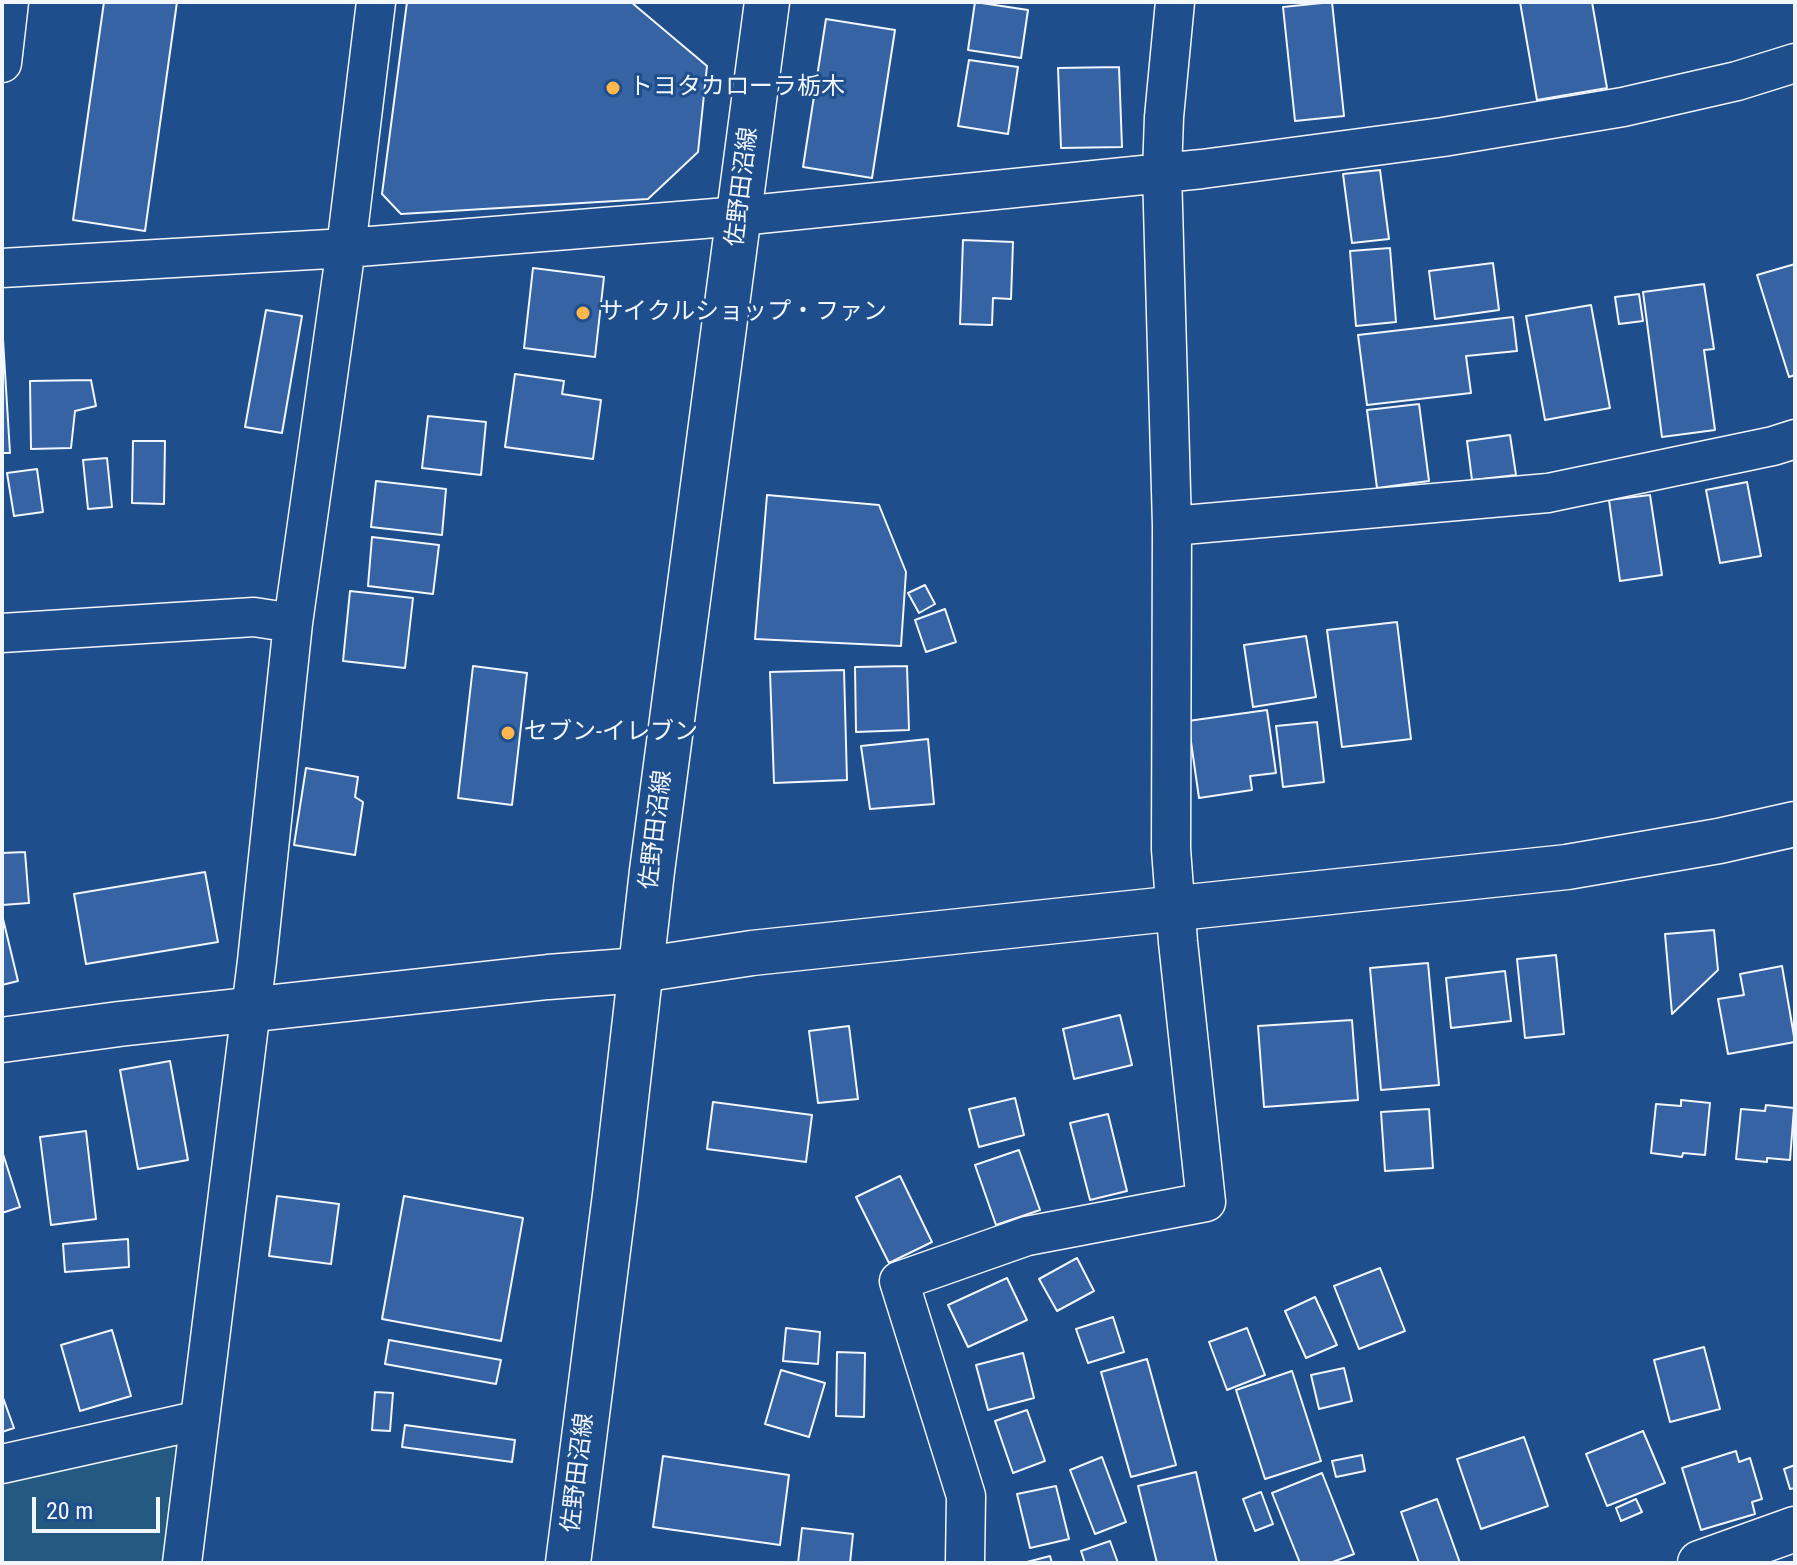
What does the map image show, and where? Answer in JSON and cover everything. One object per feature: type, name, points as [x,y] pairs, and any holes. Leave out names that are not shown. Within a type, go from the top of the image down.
[{"type":"street","points":[[2,63],[9,2]]},
{"type":"street","points":[[182,1563],[251,1010],[293,623],[346,248],[376,2]]},
{"type":"street","name":"佐野田沼線","points":[[568,1563],[640,970],[767,2]]},
{"type":"street","points":[[965,1563],[966,1496],[899,1281],[1027,1236],[1206,1202],[1171,849],[1172,526],[1162,172],[1175,2]]},
{"type":"street","points":[[2,268],[346,248],[740,216],[1162,172],[1443,137],[1623,107],[1737,81],[1795,63]]},
{"type":"street","points":[[1172,526],[1548,493],[1795,439]]},
{"type":"street","points":[[2,633],[254,617],[293,623]]},
{"type":"street","points":[[2,1040],[548,977],[640,970],[752,953],[1567,867],[1719,841],[1795,824]]},
{"type":"street","points":[[2,1464],[200,1420]]},
{"type":"street","points":[[1700,1563],[1795,1529]]},
{"type":"shaded area","points":[[200,1420],[182,1563],[2,1563],[2,1464]]},
{"type":"building","points":[[104,2],[177,2],[145,231],[73,220]]},
{"type":"building","points":[[407,2],[631,2],[707,66],[698,152],[648,199],[401,214],[382,194]]},
{"type":"building","points":[[975,2],[1028,10],[1021,58],[968,50]]},
{"type":"building","points":[[1332,2],[1344,116],[1295,121],[1283,7]]},
{"type":"building","points":[[1520,2],[1592,2],[1607,88],[1537,100]]},
{"type":"building","points":[[826,19],[895,30],[872,178],[803,167]]},
{"type":"building","points":[[969,60],[1018,67],[1008,134],[958,126]]},
{"type":"building","points":[[1119,67],[1122,147],[1061,148],[1058,68]]},
{"type":"building","points":[[1380,170],[1389,239],[1352,243],[1343,174]]},
{"type":"building","points":[[963,240],[1013,242],[1011,299],[993,298],[992,325],[960,324]]},
{"type":"building","points":[[1390,248],[1396,322],[1356,326],[1350,251]]},
{"type":"building","points":[[1493,263],[1499,310],[1435,319],[1429,271]]},
{"type":"building","points":[[1795,264],[1795,375],[1789,377],[1757,275]]},
{"type":"building","points":[[533,268],[604,277],[595,357],[524,348]]},
{"type":"building","points":[[1704,284],[1714,349],[1704,350],[1715,430],[1662,437],[1643,292]]},
{"type":"building","points":[[1639,294],[1643,321],[1619,324],[1615,297]]},
{"type":"building","points":[[1591,305],[1610,408],[1545,420],[1526,316]]},
{"type":"building","points":[[266,310],[302,316],[282,433],[245,427]]},
{"type":"building","points":[[1513,317],[1517,351],[1466,356],[1471,393],[1367,405],[1358,335]]},
{"type":"building","points":[[2,323],[10,453],[2,453]]},
{"type":"building","points":[[515,374],[564,381],[562,394],[601,400],[593,459],[505,447]]},
{"type":"building","points":[[91,380],[96,406],[75,411],[71,448],[31,449],[30,381]]},
{"type":"building","points":[[1419,404],[1429,481],[1377,488],[1367,410]]},
{"type":"building","points":[[428,416],[486,422],[481,475],[422,468]]},
{"type":"building","points":[[1510,435],[1516,475],[1472,480],[1467,441]]},
{"type":"building","points":[[133,441],[165,441],[164,504],[132,503]]},
{"type":"building","points":[[107,458],[112,507],[88,509],[83,460]]},
{"type":"building","points":[[37,469],[43,512],[14,516],[7,473]]},
{"type":"building","points":[[376,481],[446,489],[442,535],[371,527]]},
{"type":"building","points":[[1747,482],[1761,556],[1720,563],[1706,490]]},
{"type":"building","points":[[767,495],[879,505],[906,572],[901,646],[755,639]]},
{"type":"building","points":[[1650,495],[1662,575],[1620,581],[1609,500]]},
{"type":"building","points":[[372,537],[439,545],[433,594],[368,586]]},
{"type":"building","points":[[925,585],[935,604],[919,613],[908,593]]},
{"type":"building","points":[[350,591],[413,598],[405,668],[343,661]]},
{"type":"building","points":[[945,609],[956,642],[926,652],[915,620]]},
{"type":"building","points":[[1397,622],[1411,739],[1342,747],[1327,630]]},
{"type":"building","points":[[1306,636],[1316,697],[1253,707],[1244,645]]},
{"type":"building","points":[[473,666],[527,673],[512,805],[458,798]]},
{"type":"building","points":[[907,666],[909,730],[856,732],[855,667]]},
{"type":"building","points":[[844,670],[847,780],[774,783],[770,672]]},
{"type":"building","points":[[1267,710],[1276,773],[1250,776],[1252,790],[1199,798],[1188,721]]},
{"type":"building","points":[[1317,722],[1324,782],[1283,787],[1276,726]]},
{"type":"building","points":[[928,739],[934,804],[870,809],[861,746]]},
{"type":"building","points":[[306,768],[358,777],[355,797],[363,802],[355,855],[294,845]]},
{"type":"building","points":[[25,852],[29,903],[2,905],[2,853]]},
{"type":"building","points":[[205,872],[218,942],[86,964],[74,894]]},
{"type":"building","points":[[2,920],[18,981],[2,985]]},
{"type":"building","points":[[1714,930],[1718,970],[1672,1014],[1665,934]]},
{"type":"building","points":[[1556,955],[1564,1034],[1525,1038],[1517,959]]},
{"type":"building","points":[[1428,963],[1439,1085],[1381,1090],[1370,968]]},
{"type":"building","points":[[1782,966],[1795,1042],[1728,1054],[1718,999],[1744,995],[1740,974]]},
{"type":"building","points":[[1505,971],[1511,1021],[1451,1028],[1446,978]]},
{"type":"building","points":[[1120,1015],[1132,1065],[1074,1079],[1063,1029]]},
{"type":"building","points":[[1352,1020],[1358,1100],[1264,1107],[1258,1026]]},
{"type":"building","points":[[849,1026],[858,1099],[818,1103],[809,1031]]},
{"type":"building","points":[[170,1061],[188,1160],[138,1169],[120,1070]]},
{"type":"building","points":[[1015,1098],[1024,1135],[979,1147],[969,1109]]},
{"type":"building","points":[[1681,1100],[1710,1103],[1705,1155],[1683,1153],[1682,1157],[1651,1153],[1656,1104],[1681,1106]]},
{"type":"building","points":[[713,1102],[812,1115],[806,1162],[707,1149]]},
{"type":"building","points":[[1766,1105],[1794,1108],[1790,1160],[1767,1158],[1767,1162],[1736,1159],[1741,1109],[1765,1111]]},
{"type":"building","points":[[1429,1109],[1433,1168],[1385,1171],[1381,1112]]},
{"type":"building","points":[[1108,1114],[1127,1191],[1090,1200],[1070,1123]]},
{"type":"building","points":[[86,1131],[96,1219],[51,1225],[40,1137]]},
{"type":"building","points":[[1019,1150],[1040,1210],[996,1225],[975,1165]]},
{"type":"building","points":[[2,1151],[20,1207],[2,1213]]},
{"type":"building","points":[[900,1176],[932,1242],[889,1263],[856,1197]]},
{"type":"building","points":[[277,1196],[339,1204],[331,1264],[269,1256]]},
{"type":"building","points":[[404,1196],[523,1218],[501,1341],[382,1319]]},
{"type":"building","points":[[128,1239],[129,1267],[65,1272],[63,1244]]},
{"type":"building","points":[[1077,1258],[1094,1291],[1057,1311],[1039,1279]]},
{"type":"building","points":[[1380,1268],[1405,1331],[1359,1349],[1334,1286]]},
{"type":"building","points":[[1007,1278],[1027,1320],[968,1347],[948,1305]]},
{"type":"building","points":[[1315,1297],[1337,1345],[1306,1358],[1285,1311]]},
{"type":"building","points":[[1113,1317],[1124,1352],[1088,1363],[1076,1329]]},
{"type":"building","points":[[786,1328],[820,1332],[818,1364],[783,1361]]},
{"type":"building","points":[[1247,1328],[1265,1375],[1227,1390],[1209,1342]]},
{"type":"building","points":[[112,1330],[131,1396],[80,1411],[61,1345]]},
{"type":"building","points":[[389,1340],[501,1360],[496,1384],[385,1364]]},
{"type":"building","points":[[1704,1347],[1720,1409],[1670,1422],[1654,1360]]},
{"type":"building","points":[[837,1352],[865,1353],[864,1417],[836,1416]]},
{"type":"building","points":[[1023,1353],[1034,1398],[988,1410],[976,1365]]},
{"type":"building","points":[[1147,1359],[1176,1465],[1131,1477],[1101,1372]]},
{"type":"building","points":[[1344,1368],[1352,1401],[1319,1409],[1311,1375]]},
{"type":"building","points":[[781,1370],[825,1383],[809,1437],[765,1424]]},
{"type":"building","points":[[1292,1371],[1321,1461],[1265,1479],[1236,1390]]},
{"type":"building","points":[[375,1392],[393,1393],[390,1431],[372,1430]]},
{"type":"building","points":[[2,1395],[14,1428],[2,1432]]},
{"type":"building","points":[[1027,1410],[1045,1461],[1013,1473],[995,1421]]},
{"type":"building","points":[[405,1425],[515,1440],[512,1462],[402,1447]]},
{"type":"building","points":[[1643,1431],[1665,1483],[1607,1506],[1586,1454]]},
{"type":"building","points":[[1524,1437],[1548,1506],[1481,1529],[1457,1459]]},
{"type":"building","points":[[1736,1451],[1739,1462],[1750,1458],[1762,1499],[1752,1502],[1755,1514],[1701,1530],[1682,1468]]},
{"type":"building","points":[[1362,1455],[1365,1471],[1336,1477],[1332,1461]]},
{"type":"building","points":[[663,1456],[789,1475],[780,1545],[653,1527]]},
{"type":"building","points":[[1102,1457],[1126,1522],[1095,1534],[1070,1470]]},
{"type":"building","points":[[1795,1465],[1795,1488],[1790,1489],[1784,1469]]},
{"type":"building","points":[[1196,1472],[1217,1563],[1157,1563],[1138,1486]]},
{"type":"building","points":[[1322,1473],[1354,1554],[1330,1563],[1300,1563],[1272,1493]]},
{"type":"building","points":[[1056,1486],[1069,1539],[1030,1548],[1017,1494]]},
{"type":"building","points":[[1261,1492],[1273,1524],[1255,1531],[1243,1499]]},
{"type":"building","points":[[1437,1499],[1460,1563],[1419,1563],[1401,1512]]},
{"type":"building","points":[[1636,1499],[1642,1512],[1621,1521],[1616,1508]]},
{"type":"building","points":[[802,1528],[853,1534],[850,1563],[798,1563]]},
{"type":"building","points":[[1110,1541],[1118,1563],[1085,1563],[1081,1551]]},
{"type":"building","points":[[1050,1556],[1052,1563],[1023,1563]]},
{"type":"place","name":"トヨタカローラ栃木","points":[[613,88]]},
{"type":"place","name":"サイクルショップ・ファン","points":[[583,313]]},
{"type":"place","name":"セブン-イレブン","points":[[508,733]]}]
